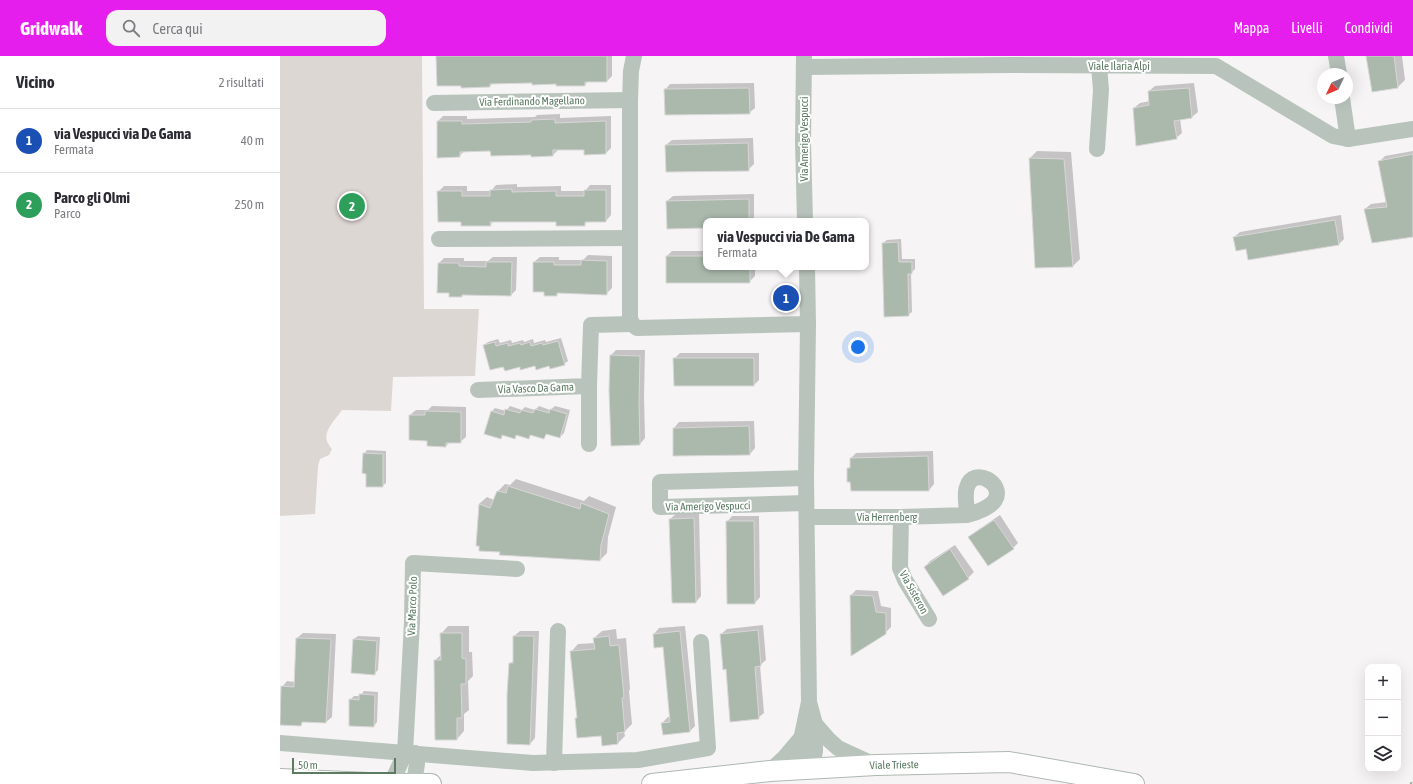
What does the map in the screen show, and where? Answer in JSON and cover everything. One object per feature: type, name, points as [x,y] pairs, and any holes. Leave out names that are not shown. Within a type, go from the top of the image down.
[{"type":"main road","name":"Viale Trieste","points":[[652,784],[770,771],[876,765],[1009,762],[1134,784]]},
{"type":"main road","points":[[285,781],[431,784]]},
{"type":"street","points":[[634,56],[631,71],[630,100],[629,238],[630,318],[632,324],[637,328],[808,324]]},
{"type":"street","points":[[1336,56],[1338,68]]},
{"type":"street","name":"Viale Ilaria Alpi","points":[[804,61],[1010,60],[1099,66],[1216,66],[1333,136],[1348,139],[1413,129]]},
{"type":"street","name":"Via Amerigo Vespucci","points":[[804,61],[803,142],[805,218]]},
{"type":"street","points":[[1097,149],[1101,90],[1099,66]]},
{"type":"street","name":"Via Ferdinando Magellano","points":[[434,103],[630,100]]},
{"type":"street","points":[[1343,104],[1348,139]]},
{"type":"street","points":[[439,239],[629,238]]},
{"type":"street","points":[[807,270],[806,510],[809,702],[800,745],[800,754],[805,769],[813,761],[815,750],[815,724],[809,702]]},
{"type":"street","name":"Via Vasco Da Gama","points":[[478,390],[588,386],[591,325],[632,324]]},
{"type":"street","points":[[588,386],[589,444]]},
{"type":"street","name":"Via Amerigo Vespucci","points":[[806,478],[660,482],[660,507],[806,510]]},
{"type":"street","name":"Via Herrenberg","points":[[806,510],[901,517],[967,515]]},
{"type":"street","name":"Via Sisteron","points":[[901,517],[900,568],[905,580],[930,619]]},
{"type":"street","name":"Via Marco Polo","points":[[391,784],[410,753],[413,563],[517,569]]},
{"type":"street","points":[[554,763],[558,631]]},
{"type":"street","points":[[280,743],[533,764],[638,760],[708,748],[701,642]]},
{"type":"street","points":[[815,724],[838,748],[876,765]]},
{"type":"street","points":[[770,771],[785,757],[802,737]]},
{"type":"street","name":"Via Marco Polo","points":[[410,753],[417,764],[414,784]]},
{"type":"shaded area","points":[[280,56],[422,56],[424,309],[479,309],[475,376],[393,377],[391,411],[342,410],[328,429],[326,439],[332,449],[329,455],[320,459],[318,466],[315,514],[280,516]]},
{"type":"building","points":[[436,56],[607,56],[607,82],[585,82],[585,86],[556,86],[556,84],[532,85],[532,83],[490,84],[490,87],[461,88],[461,86],[437,86]]},
{"type":"building","points":[[1366,56],[1394,56],[1398,88],[1372,92]]},
{"type":"building","points":[[749,88],[750,114],[665,115],[664,89]]},
{"type":"building","points":[[1189,88],[1192,118],[1174,121],[1177,139],[1136,146],[1133,108],[1149,105],[1148,91]]},
{"type":"building","points":[[555,119],[555,123],[606,121],[606,154],[584,155],[584,150],[553,150],[553,156],[491,156],[490,151],[460,152],[460,157],[437,158],[437,121],[462,121],[462,124],[531,122],[531,120]]},
{"type":"building","points":[[748,143],[749,171],[666,172],[665,145]]},
{"type":"building","points":[[1413,154],[1413,237],[1372,243],[1364,209],[1387,207],[1378,161]]},
{"type":"building","points":[[1029,158],[1064,159],[1073,267],[1035,268]]},
{"type":"building","points":[[512,189],[512,192],[556,191],[556,196],[584,196],[584,190],[606,190],[606,222],[585,222],[585,226],[556,226],[556,222],[490,222],[491,226],[461,226],[461,222],[438,222],[437,191],[462,191],[462,196],[490,196],[490,190]]},
{"type":"building","points":[[749,199],[749,218],[703,218],[703,228],[667,229],[666,201]]},
{"type":"building","points":[[1335,220],[1339,245],[1248,260],[1246,249],[1236,251],[1233,237]]},
{"type":"building","points":[[898,242],[899,262],[912,262],[912,274],[908,274],[909,316],[884,317],[882,243]]},
{"type":"building","points":[[666,256],[703,256],[703,270],[750,270],[750,283],[666,283]]},
{"type":"building","points":[[581,260],[607,261],[607,295],[557,293],[557,296],[544,296],[544,292],[533,292],[533,262],[554,262],[554,265],[581,265]]},
{"type":"building","points":[[486,262],[512,262],[511,296],[462,295],[462,297],[449,297],[449,293],[437,293],[438,263],[459,263],[459,266],[486,267]]},
{"type":"building","points":[[558,341],[565,365],[550,369],[549,366],[536,370],[535,366],[520,370],[520,367],[505,371],[503,367],[490,370],[483,345],[495,342],[496,346],[508,343],[508,346],[520,343],[521,345],[530,342],[531,346],[542,343],[543,345]]},
{"type":"building","points":[[610,355],[640,356],[640,445],[611,446],[609,390]]},
{"type":"building","points":[[673,358],[754,358],[754,386],[674,386]]},
{"type":"building","points":[[505,409],[520,413],[521,410],[533,413],[535,409],[549,413],[550,409],[567,414],[560,438],[546,434],[544,439],[530,435],[529,439],[516,435],[515,439],[502,435],[501,439],[484,434],[491,411],[504,415]]},
{"type":"building","points":[[425,411],[461,412],[461,443],[446,443],[446,447],[427,446],[427,441],[409,440],[409,415],[425,415]]},
{"type":"building","points":[[749,426],[750,455],[673,456],[673,428]]},
{"type":"building","points":[[363,453],[383,454],[383,487],[366,487],[366,474],[362,473]]},
{"type":"building","points":[[928,456],[929,491],[851,491],[850,482],[847,482],[847,468],[850,468],[850,458]]},
{"type":"building","points":[[508,486],[580,509],[581,503],[609,514],[601,545],[600,561],[499,555],[500,552],[479,551],[479,546],[476,546],[479,504],[490,508],[497,491],[506,493]]},
{"type":"building","points":[[694,518],[696,603],[672,603],[669,519]]},
{"type":"building","points":[[994,520],[1014,549],[988,566],[968,537]]},
{"type":"building","points":[[726,521],[754,521],[755,604],[727,604]]},
{"type":"building","points":[[950,549],[969,579],[943,596],[924,567]]},
{"type":"building","points":[[850,595],[873,596],[876,612],[886,613],[886,634],[851,656]]},
{"type":"building","points":[[758,630],[761,666],[755,667],[759,719],[730,722],[726,669],[723,670],[720,634]]},
{"type":"building","points":[[680,631],[690,732],[663,735],[661,723],[670,722],[663,647],[654,648],[653,634]]},
{"type":"building","points":[[440,633],[462,633],[462,658],[466,659],[466,684],[461,684],[462,718],[457,718],[457,740],[435,740],[434,660],[441,660]]},
{"type":"building","points":[[513,636],[534,636],[530,745],[507,744],[507,695],[509,663],[513,663]]},
{"type":"building","points":[[609,636],[610,646],[619,645],[624,697],[622,698],[625,732],[617,733],[618,744],[602,746],[601,736],[577,738],[575,718],[577,718],[570,651],[595,649],[593,638]]},
{"type":"building","points":[[296,638],[331,639],[326,723],[302,722],[301,726],[280,725],[281,686],[294,687]]},
{"type":"building","points":[[353,639],[377,641],[375,675],[351,673]]},
{"type":"building","points":[[359,694],[375,695],[374,727],[349,726],[349,699],[359,700]]},
{"type":"place","name":"Parco gli Olmi","points":[[352,206]]},
{"type":"place","name":"via Vespucci via De Gama","points":[[786,298]]}]
